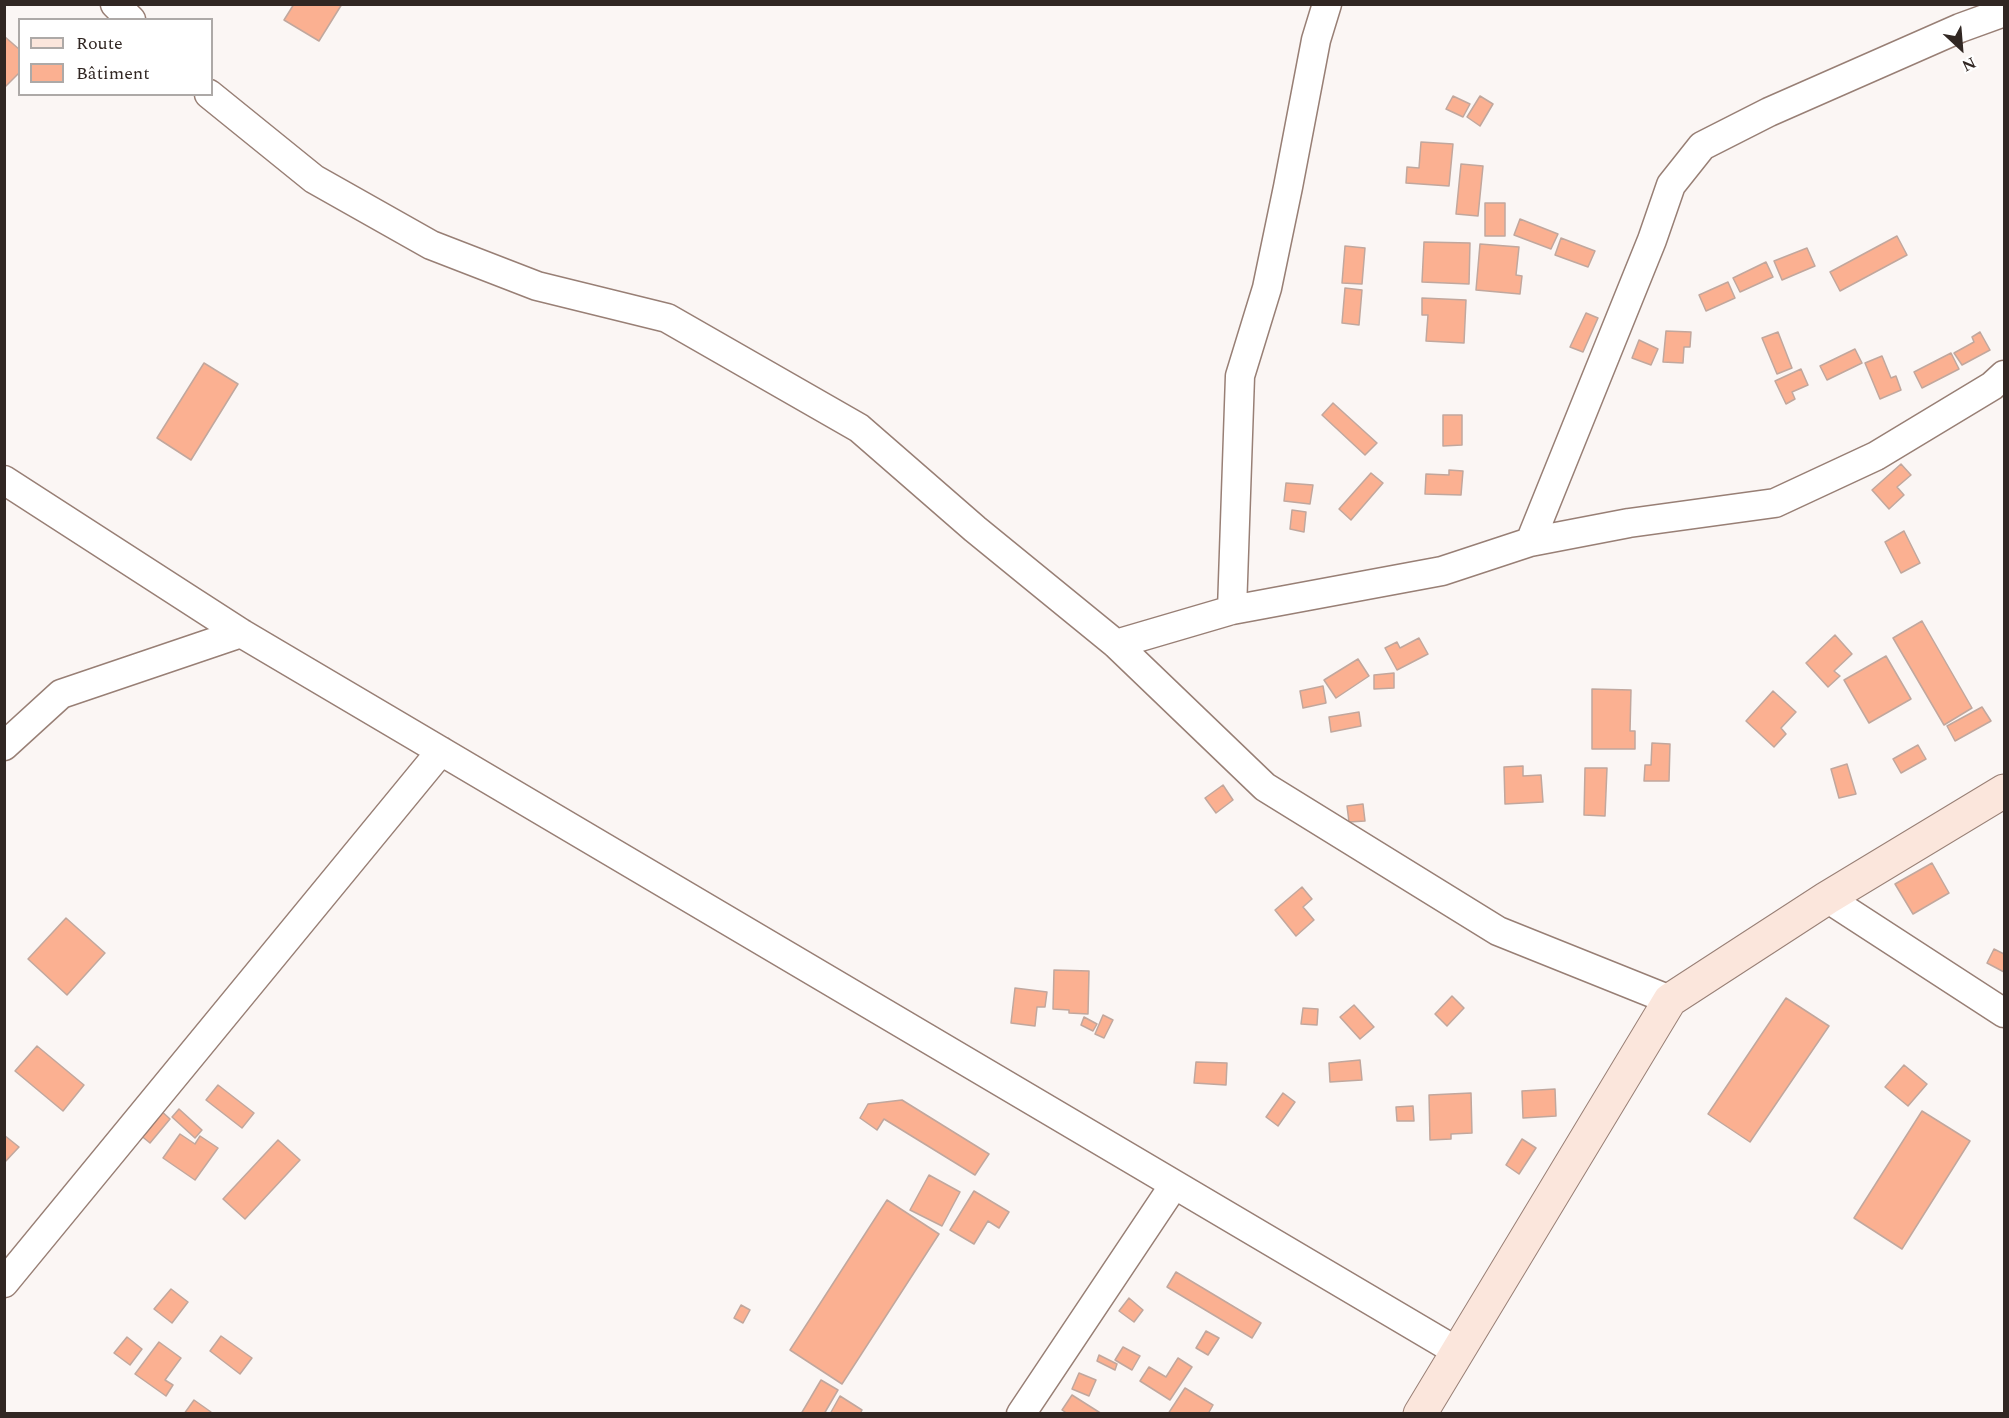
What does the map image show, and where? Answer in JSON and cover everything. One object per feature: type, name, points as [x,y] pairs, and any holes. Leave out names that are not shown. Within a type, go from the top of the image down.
[{"type":"street","points":[[115,4],[128,18]]},
{"type":"street","points":[[1232,610],[1240,376],[1267,288],[1316,40],[1327,4]]},
{"type":"street","points":[[1530,542],[1652,240],[1671,185],[1702,147],[1769,112],[1960,28],[2004,12]]},
{"type":"street","points":[[211,96],[314,179],[431,245],[537,286],[667,318],[859,428],[975,529],[1116,644],[1265,787],[1498,931],[1670,1000]]},
{"type":"street","points":[[1116,644],[1232,610],[1442,571],[1530,542],[1629,523],[1775,503],[1876,456],[1992,386],[2004,375]]},
{"type":"street","points":[[4,480],[241,633],[1458,1352]]},
{"type":"street","points":[[4,746],[62,694],[241,633]]},
{"type":"street","points":[[4,1283],[441,752]]},
{"type":"street","points":[[1420,1413],[1670,1000],[1827,898],[2004,791]]},
{"type":"street","points":[[1827,898],[2004,1013]]},
{"type":"street","points":[[1021,1413],[1174,1185]]},
{"type":"building","points":[[294,4],[342,4],[319,41],[284,20]]},
{"type":"building","points":[[4,36],[18,48],[18,74],[4,88]]},
{"type":"building","points":[[1453,96],[1470,104],[1463,117],[1446,109]]},
{"type":"building","points":[[1480,96],[1493,104],[1480,126],[1467,117]]},
{"type":"building","points":[[1421,142],[1453,144],[1449,186],[1406,183],[1407,167],[1419,168]]},
{"type":"building","points":[[1461,164],[1483,166],[1478,216],[1456,214]]},
{"type":"building","points":[[1485,203],[1505,203],[1505,236],[1485,236]]},
{"type":"building","points":[[1520,219],[1558,234],[1551,249],[1514,235]]},
{"type":"building","points":[[1897,236],[1907,255],[1840,291],[1830,272]]},
{"type":"building","points":[[1561,238],[1595,251],[1588,267],[1555,255]]},
{"type":"building","points":[[1424,242],[1470,243],[1469,284],[1422,282]]},
{"type":"building","points":[[1480,244],[1519,247],[1516,275],[1522,276],[1520,294],[1476,290]]},
{"type":"building","points":[[1345,246],[1365,248],[1362,284],[1342,283]]},
{"type":"building","points":[[1807,248],[1815,266],[1782,280],[1774,261]]},
{"type":"building","points":[[1766,262],[1773,277],[1740,292],[1733,278]]},
{"type":"building","points":[[1728,282],[1735,298],[1706,311],[1699,295]]},
{"type":"building","points":[[1345,288],[1362,290],[1359,325],[1342,323]]},
{"type":"building","points":[[1422,298],[1466,300],[1464,343],[1426,341],[1428,315],[1422,315]]},
{"type":"building","points":[[1586,313],[1598,318],[1583,352],[1570,347]]},
{"type":"building","points":[[1666,331],[1691,332],[1690,347],[1684,347],[1683,363],[1663,362]]},
{"type":"building","points":[[1778,332],[1792,368],[1777,374],[1762,338]]},
{"type":"building","points":[[1980,332],[1990,350],[1962,365],[1954,353],[1974,342],[1972,337]]},
{"type":"building","points":[[1639,340],[1658,349],[1651,365],[1632,358]]},
{"type":"building","points":[[1855,349],[1862,363],[1827,380],[1820,366]]},
{"type":"building","points":[[1951,353],[1959,369],[1922,388],[1914,372]]},
{"type":"building","points":[[1882,356],[1891,378],[1896,376],[1901,390],[1880,399],[1865,363]]},
{"type":"building","points":[[204,363],[238,384],[191,460],[157,438]]},
{"type":"building","points":[[1801,369],[1808,385],[1792,392],[1795,399],[1786,404],[1775,381]]},
{"type":"building","points":[[1333,403],[1377,443],[1365,455],[1322,415]]},
{"type":"building","points":[[1443,415],[1462,415],[1462,445],[1443,446]]},
{"type":"building","points":[[1901,464],[1911,475],[1897,487],[1904,495],[1889,509],[1872,490]]},
{"type":"building","points":[[1449,470],[1463,471],[1461,495],[1425,494],[1426,474],[1449,475]]},
{"type":"building","points":[[1371,473],[1383,483],[1351,520],[1339,509]]},
{"type":"building","points":[[1286,483],[1313,485],[1310,504],[1284,501]]},
{"type":"building","points":[[1292,510],[1306,512],[1304,532],[1290,529]]},
{"type":"building","points":[[1904,531],[1920,563],[1901,573],[1885,542]]},
{"type":"building","points":[[1922,621],[1972,708],[1944,725],[1893,638]]},
{"type":"building","points":[[1835,635],[1852,654],[1834,671],[1840,676],[1828,687],[1806,663]]},
{"type":"building","points":[[1419,638],[1428,654],[1397,670],[1385,648],[1397,642],[1400,648]]},
{"type":"building","points":[[1886,656],[1911,699],[1869,723],[1844,680]]},
{"type":"building","points":[[1358,659],[1369,676],[1336,698],[1324,680]]},
{"type":"building","points":[[1394,673],[1394,688],[1374,689],[1374,675]]},
{"type":"building","points":[[1323,686],[1326,703],[1303,708],[1300,691]]},
{"type":"building","points":[[1592,689],[1631,690],[1630,731],[1635,731],[1635,749],[1592,749]]},
{"type":"building","points":[[1773,691],[1796,712],[1781,728],[1786,734],[1774,747],[1746,721]]},
{"type":"building","points":[[1982,707],[1991,721],[1955,741],[1947,726]]},
{"type":"building","points":[[1359,712],[1361,726],[1331,732],[1329,717]]},
{"type":"building","points":[[1652,743],[1670,744],[1669,781],[1644,781],[1645,765],[1651,765]]},
{"type":"building","points":[[1918,745],[1926,759],[1901,773],[1893,759]]},
{"type":"building","points":[[1847,764],[1856,794],[1839,798],[1831,769]]},
{"type":"building","points":[[1523,766],[1523,776],[1541,775],[1543,802],[1505,804],[1504,767]]},
{"type":"building","points":[[1585,768],[1607,768],[1605,816],[1584,815]]},
{"type":"building","points":[[1223,785],[1233,800],[1216,813],[1205,798]]},
{"type":"building","points":[[1363,804],[1365,821],[1349,822],[1347,806]]},
{"type":"building","points":[[1932,863],[1949,893],[1913,914],[1895,884]]},
{"type":"building","points":[[1302,887],[1312,899],[1303,907],[1314,920],[1296,936],[1275,910]]},
{"type":"building","points":[[66,918],[105,953],[67,995],[28,959]]},
{"type":"building","points":[[1994,949],[2004,954],[2004,972],[1987,963]]},
{"type":"building","points":[[1054,970],[1089,971],[1088,1014],[1053,1009]]},
{"type":"building","points":[[1015,988],[1047,992],[1045,1007],[1037,1007],[1035,1026],[1011,1023]]},
{"type":"building","points":[[1452,996],[1464,1008],[1447,1026],[1435,1014]]},
{"type":"building","points":[[1786,998],[1829,1026],[1750,1142],[1708,1114]]},
{"type":"building","points":[[1354,1005],[1374,1027],[1360,1039],[1340,1017]]},
{"type":"building","points":[[1303,1008],[1318,1009],[1317,1025],[1301,1024]]},
{"type":"building","points":[[1103,1015],[1113,1020],[1104,1038],[1095,1034]]},
{"type":"building","points":[[1084,1017],[1097,1024],[1093,1031],[1081,1025]]},
{"type":"building","points":[[37,1046],[84,1085],[63,1111],[15,1071]]},
{"type":"building","points":[[1360,1060],[1362,1080],[1330,1082],[1329,1063]]},
{"type":"building","points":[[1196,1062],[1227,1063],[1226,1085],[1194,1083]]},
{"type":"building","points":[[1904,1065],[1927,1084],[1908,1106],[1885,1087]]},
{"type":"building","points":[[218,1085],[254,1113],[242,1128],[206,1100]]},
{"type":"building","points":[[1555,1089],[1556,1116],[1523,1118],[1522,1091]]},
{"type":"building","points":[[1283,1093],[1295,1102],[1278,1126],[1266,1117]]},
{"type":"building","points":[[1471,1093],[1472,1133],[1451,1134],[1451,1139],[1430,1140],[1429,1095]]},
{"type":"building","points":[[902,1100],[989,1154],[975,1175],[884,1119],[877,1130],[860,1118],[868,1104]]},
{"type":"building","points":[[1413,1106],[1414,1121],[1397,1121],[1396,1107]]},
{"type":"building","points":[[159,1109],[170,1119],[150,1143],[139,1134]]},
{"type":"building","points":[[179,1109],[202,1130],[195,1138],[172,1117]]},
{"type":"building","points":[[1922,1111],[1970,1141],[1902,1249],[1854,1218]]},
{"type":"building","points":[[180,1134],[195,1144],[200,1136],[218,1148],[195,1180],[163,1158]]},
{"type":"building","points":[[4,1135],[19,1147],[4,1163]]},
{"type":"building","points":[[1522,1139],[1536,1148],[1519,1174],[1506,1165]]},
{"type":"building","points":[[278,1140],[300,1160],[245,1219],[223,1199]]},
{"type":"building","points":[[929,1175],[960,1192],[942,1226],[910,1210]]},
{"type":"building","points":[[974,1191],[1009,1212],[999,1228],[988,1221],[974,1244],[950,1230]]},
{"type":"building","points":[[887,1200],[939,1234],[842,1384],[790,1350]]},
{"type":"building","points":[[1176,1272],[1261,1323],[1252,1338],[1167,1287]]},
{"type":"building","points":[[171,1289],[188,1302],[172,1323],[154,1309]]},
{"type":"building","points":[[1129,1298],[1143,1310],[1134,1322],[1119,1311]]},
{"type":"building","points":[[741,1305],[750,1310],[743,1323],[734,1318]]},
{"type":"building","points":[[1206,1331],[1219,1338],[1208,1355],[1196,1348]]},
{"type":"building","points":[[221,1336],[252,1358],[240,1374],[210,1351]]},
{"type":"building","points":[[127,1337],[142,1349],[130,1365],[114,1353]]},
{"type":"building","points":[[159,1342],[181,1358],[165,1380],[173,1385],[166,1396],[135,1374]]},
{"type":"building","points":[[1123,1347],[1140,1356],[1132,1370],[1115,1360]]},
{"type":"building","points":[[1099,1355],[1117,1364],[1115,1370],[1097,1361]]},
{"type":"building","points":[[1178,1358],[1192,1367],[1170,1400],[1140,1381],[1149,1367],[1166,1377]]},
{"type":"building","points":[[1079,1373],[1096,1380],[1089,1396],[1072,1389]]},
{"type":"building","points":[[821,1380],[838,1390],[824,1414],[801,1414]]},
{"type":"building","points":[[1185,1388],[1213,1405],[1208,1414],[1168,1414]]},
{"type":"building","points":[[1072,1395],[1102,1414],[1068,1414],[1062,1410]]},
{"type":"building","points":[[840,1396],[862,1410],[860,1414],[830,1414]]},
{"type":"building","points":[[194,1400],[211,1412],[210,1414],[184,1414]]}]
